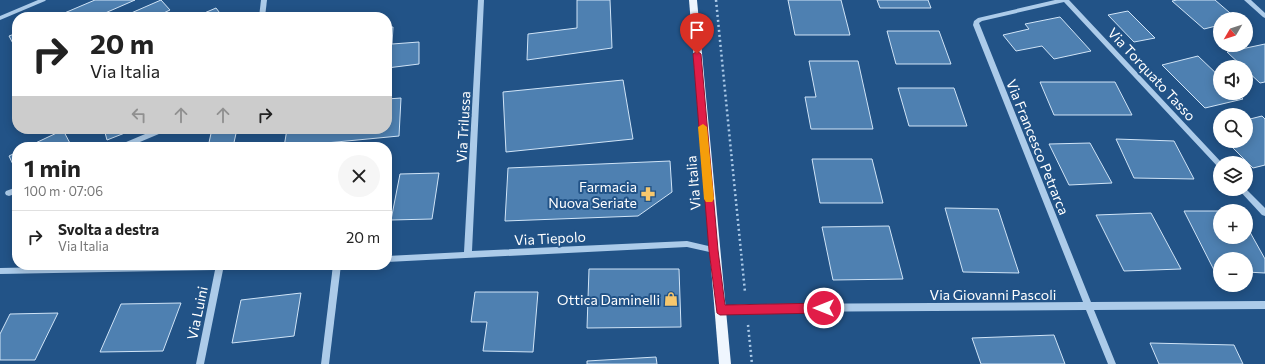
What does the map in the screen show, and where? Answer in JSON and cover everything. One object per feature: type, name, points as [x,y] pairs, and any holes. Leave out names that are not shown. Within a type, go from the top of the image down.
[{"type":"main road","name":"Via Italia","points":[[693,0],[725,364]]},
{"type":"street","points":[[14,12],[43,0]]},
{"type":"street","points":[[263,12],[264,0]]},
{"type":"street","name":"Via Trilussa","points":[[468,255],[481,0]]},
{"type":"street","name":"Via Torquato Tasso","points":[[1064,0],[1213,158]]},
{"type":"street","name":"Via Francesco Petrarca","points":[[1064,0],[980,19],[976,22],[976,26],[1112,364]]},
{"type":"street","points":[[1247,0],[1265,16]]},
{"type":"street","points":[[0,18],[12,13]]},
{"type":"street","points":[[133,142],[152,134]]},
{"type":"street","points":[[1248,196],[1265,214]]},
{"type":"street","name":"Via Tiepolo","points":[[392,259],[687,244],[714,250]]},
{"type":"street","points":[[0,270],[12,270]]},
{"type":"street","name":"Via Luini","points":[[200,364],[220,270]]},
{"type":"street","points":[[325,364],[336,270]]},
{"type":"street","name":"Via Giovanni Pascoli","points":[[720,310],[746,308],[1265,305]]},
{"type":"path","points":[[716,0],[752,364]]},
{"type":"building","points":[[95,0],[135,0],[107,12],[67,12]]},
{"type":"building","points":[[161,0],[170,10],[166,12],[133,12]]},
{"type":"building","points":[[577,0],[610,0],[612,48],[527,60],[528,34],[577,28]]},
{"type":"building","points":[[788,0],[841,0],[850,35],[795,35]]},
{"type":"building","points":[[877,0],[928,0],[931,8],[880,8]]},
{"type":"building","points":[[1215,0],[1229,12],[1213,12],[1213,27],[1204,29],[1172,1]]},
{"type":"building","points":[[216,8],[219,12],[207,12]]},
{"type":"building","points":[[1128,11],[1155,38],[1134,42],[1108,15]]},
{"type":"building","points":[[1060,17],[1091,51],[1054,59],[1042,46],[1016,51],[1003,35],[1029,29],[1025,24]]},
{"type":"building","points":[[887,31],[939,31],[951,64],[896,64]]},
{"type":"building","points":[[12,35],[12,42],[9,36]]},
{"type":"building","points":[[419,42],[419,64],[392,67],[392,44]]},
{"type":"building","points":[[1265,44],[1265,82],[1260,83],[1253,76],[1253,60],[1236,60],[1227,52],[1253,52],[1253,47]]},
{"type":"building","points":[[1198,56],[1213,70],[1213,100],[1239,100],[1205,108],[1162,65]]},
{"type":"building","points":[[809,61],[858,61],[873,129],[811,129],[805,97],[816,97]]},
{"type":"building","points":[[623,80],[633,139],[506,152],[503,92]]},
{"type":"building","points":[[1040,82],[1115,82],[1132,115],[1054,115]]},
{"type":"building","points":[[898,88],[954,88],[967,126],[909,126]]},
{"type":"building","points":[[401,98],[399,136],[336,142],[285,142],[286,134],[392,134],[392,99]]},
{"type":"building","points":[[1262,116],[1265,119],[1265,165],[1253,168],[1253,156],[1241,156],[1233,148],[1253,148],[1253,118]]},
{"type":"building","points":[[55,134],[65,134],[69,142],[38,142]]},
{"type":"building","points":[[105,134],[122,134],[107,140]]},
{"type":"building","points":[[211,134],[236,134],[234,142],[209,142]]},
{"type":"building","points":[[1116,139],[1174,141],[1194,179],[1134,178]]},
{"type":"building","points":[[1090,143],[1112,183],[1069,185],[1049,144]]},
{"type":"building","points":[[12,154],[12,162],[9,156]]},
{"type":"building","points":[[812,159],[872,159],[883,203],[820,203]]},
{"type":"building","points":[[670,161],[672,192],[638,216],[505,221],[508,168]]},
{"type":"building","points":[[439,173],[432,219],[392,220],[400,174]]},
{"type":"building","points":[[945,208],[998,209],[1019,273],[963,272]]},
{"type":"building","points":[[1184,211],[1213,211],[1213,244],[1253,244],[1253,238],[1265,259],[1265,273],[1253,272],[1253,252],[1213,252],[1213,268]]},
{"type":"building","points":[[1151,213],[1181,269],[1124,271],[1096,215]]},
{"type":"building","points":[[889,226],[903,279],[833,280],[822,227]]},
{"type":"building","points":[[589,269],[679,269],[681,327],[587,328]]},
{"type":"building","points":[[475,292],[538,292],[533,352],[483,351],[487,322],[471,322]]},
{"type":"building","points":[[301,293],[294,336],[232,343],[241,300]]},
{"type":"building","points":[[181,303],[163,351],[100,352],[121,304]]},
{"type":"building","points":[[58,313],[35,360],[0,360],[0,334],[10,314]]},
{"type":"building","points":[[1054,335],[1065,364],[981,364],[972,338]]},
{"type":"building","points":[[1150,343],[1234,345],[1243,364],[1159,364]]},
{"type":"building","points":[[656,357],[657,364],[587,364],[587,361]]},
{"type":"slow traffic","points":[[703,127],[709,199]]},
{"type":"place","name":"Farmacia Nuova Seriate","points":[[648,194]]},
{"type":"place","name":"Ottica Daminelli","points":[[671,299]]},
{"type":"route","points":[[697,54],[720,310],[746,308],[824,308]]}]
